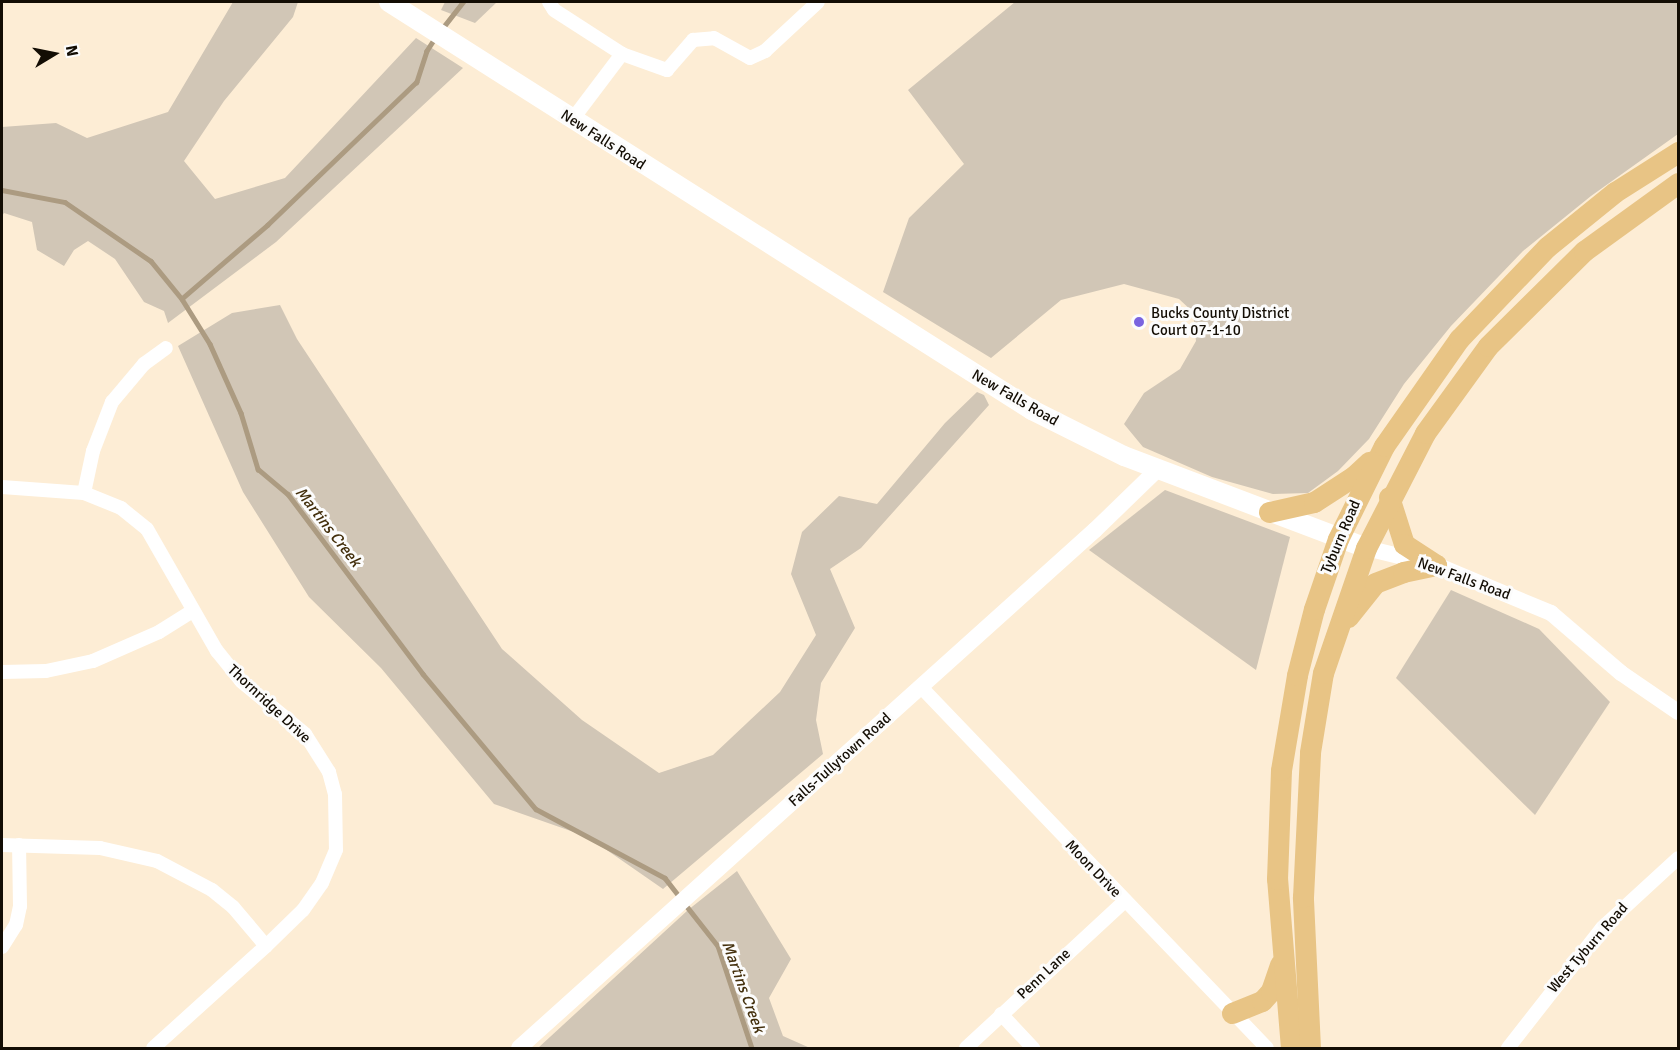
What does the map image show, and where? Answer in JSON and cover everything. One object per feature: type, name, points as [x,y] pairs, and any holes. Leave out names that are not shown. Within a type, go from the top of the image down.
[{"type":"main road","name":"New Falls Road","points":[[389,2],[1032,410],[1158,469],[1338,540],[1366,548]]},
{"type":"main road","name":"Tyburn Road","points":[[1291,1048],[1282,959],[1278,816],[1287,726],[1314,609],[1338,540],[1384,446],[1433,372],[1508,284],[1584,216],[1678,152]]},
{"type":"main road","name":"Tyburn Road","points":[[1310,1048],[1303,897],[1305,814],[1310,752],[1329,654],[1366,548],[1389,497],[1455,387],[1518,313],[1584,251],[1678,183]]},
{"type":"main road","points":[[1269,512],[1292,509],[1330,494],[1384,446]]},
{"type":"main road","points":[[1389,497],[1404,544],[1436,565]]},
{"type":"main road","points":[[1329,654],[1351,611],[1375,583],[1403,572],[1436,565]]},
{"type":"main road","points":[[1232,1012],[1262,1001],[1271,991],[1282,959]]},
{"type":"street","points":[[549,2],[554,10],[622,54],[667,70],[693,40],[714,38],[750,58],[765,51],[818,2]]},
{"type":"street","points":[[572,120],[622,54]]},
{"type":"street","points":[[84,494],[93,451],[112,402],[144,364],[166,348]]},
{"type":"street","name":"Falls-Tullytown Road","points":[[519,1048],[921,687],[1158,469]]},
{"type":"street","name":"Thornridge Drive","points":[[2,487],[84,494],[121,508],[147,529],[193,611],[232,672],[305,734],[329,772],[335,794],[338,834],[331,867],[303,910],[153,1048]]},
{"type":"street","name":"New Falls Road","points":[[1366,548],[1436,565],[1551,613],[1630,681],[1678,712]]},
{"type":"street","points":[[2,672],[46,671],[93,661],[159,632],[193,611]]},
{"type":"street","name":"Moon Drive","points":[[921,687],[1267,1048]]},
{"type":"street","points":[[2,845],[100,848],[157,861],[212,890],[233,907],[266,945]]},
{"type":"street","points":[[2,947],[16,925],[20,906],[19,845]]},
{"type":"street","name":"West Tyburn Road","points":[[1508,1048],[1602,928],[1678,858]]},
{"type":"street","name":"Penn Lane","points":[[966,1048],[1125,901]]},
{"type":"street","points":[[1001,1014],[1034,1048]]},
{"type":"shaded area","points":[[233,2],[298,2],[293,17],[224,101],[184,161],[215,199],[285,178],[416,38],[463,68],[276,242],[168,323],[164,311],[144,302],[115,259],[88,241],[74,250],[64,266],[37,250],[32,222],[4,213],[2,216],[2,127],[56,123],[87,138],[168,112]]},
{"type":"shaded area","points":[[445,2],[497,2],[475,23],[441,10]]},
{"type":"shaded area","points":[[1015,2],[1678,2],[1678,134],[1591,196],[1523,251],[1451,326],[1404,384],[1369,439],[1338,471],[1308,493],[1273,494],[1212,477],[1143,447],[1124,424],[1144,393],[1180,369],[1196,341],[1193,312],[1179,299],[1124,284],[1061,300],[991,358],[883,292],[909,218],[964,164],[908,90]]},
{"type":"shaded area","points":[[280,305],[297,339],[502,649],[582,720],[659,773],[713,755],[780,692],[816,635],[791,574],[802,532],[839,496],[877,504],[945,423],[977,392],[984,395],[989,405],[861,548],[830,569],[855,628],[821,683],[816,720],[823,754],[663,889],[588,837],[494,804],[381,668],[309,597],[243,492],[178,346],[232,313]]},
{"type":"shaded area","points":[[1165,490],[1290,537],[1256,670],[1089,550]]},
{"type":"shaded area","points":[[1451,590],[1539,629],[1610,702],[1535,815],[1396,678]]},
{"type":"shaded area","points":[[737,871],[791,959],[769,998],[783,1036],[810,1048],[538,1048],[688,910]]},
{"type":"waterway","name":"Martins Creek","points":[[441,30],[463,2]]},
{"type":"waterway","name":"Martins Creek","points":[[436,37],[427,51],[417,82],[268,225],[182,299],[210,344],[241,413],[258,469],[288,494],[423,674],[536,809],[665,878],[680,897]]},
{"type":"waterway","points":[[2,190],[65,202],[151,261],[182,299]]},
{"type":"waterway","name":"Martins Creek","points":[[685,904],[718,946],[752,1048]]},
{"type":"place","name":"Bucks County District Court 07-1-10","points":[[1139,322]]}]
